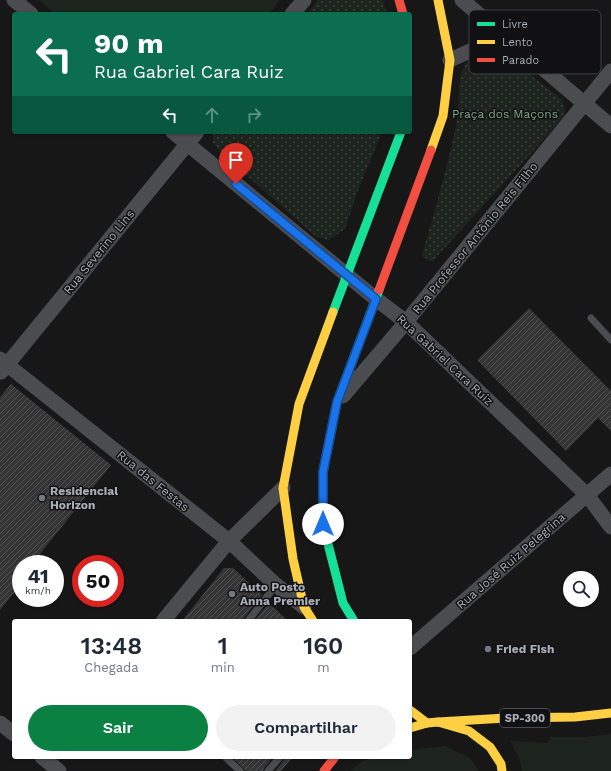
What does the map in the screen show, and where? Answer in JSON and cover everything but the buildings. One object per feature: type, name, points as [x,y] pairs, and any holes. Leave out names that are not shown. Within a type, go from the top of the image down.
[{"type":"main road","points":[[400,0],[403,12]]},
{"type":"main road","points":[[353,619],[343,603],[323,524],[323,472],[337,402],[443,116],[450,60],[438,0]]},
{"type":"main road","points":[[312,619],[304,607],[293,559],[284,488],[299,404],[400,134]]},
{"type":"main road","points":[[412,712],[427,723]]},
{"type":"main road","name":"SP-300","points":[[438,722],[506,718],[576,717],[611,713]]},
{"type":"main road","points":[[412,727],[427,723],[438,722],[469,731],[490,747],[500,764],[502,771]]},
{"type":"main road","points":[[324,771],[333,759]]},
{"type":"street","points":[[14,0],[29,12]]},
{"type":"street","points":[[294,12],[304,0]]},
{"type":"street","points":[[469,2],[477,10]]},
{"type":"street","points":[[450,60],[469,51]]},
{"type":"street","name":"Rua Professor Antônio Reis Filho","points":[[337,402],[406,322],[611,71]]},
{"type":"street","points":[[549,74],[611,126]]},
{"type":"street","name":"Rua Gabriel Cara Ruiz","points":[[175,134],[406,322],[587,495],[611,526]]},
{"type":"street","name":"Rua Severino Lins","points":[[2,365],[195,134]]},
{"type":"street","name":"Rua das Festas","points":[[2,365],[229,542],[276,585],[304,607]]},
{"type":"street","name":"Rua José Ruiz Pelegrina","points":[[412,646],[611,474]]},
{"type":"street","points":[[165,619],[229,542],[284,488]]},
{"type":"street","points":[[0,723],[12,732]]},
{"type":"street","points":[[44,761],[59,771]]},
{"type":"lane","points":[[591,318],[611,340]]},
{"type":"lane","points":[[250,619],[276,585]]},
{"type":"lane","points":[[227,759],[240,771]]},
{"type":"lane","points":[[268,771],[278,759]]},
{"type":"green space","points":[[39,0],[280,0],[271,12],[54,12]]},
{"type":"green space","points":[[318,0],[383,0],[386,12],[309,12]]},
{"type":"green space","name":"Praça dos Maçons","points":[[469,60],[469,74],[530,74],[562,100],[565,112],[564,117],[432,262],[422,256],[453,138],[458,114],[460,80],[464,67]]},
{"type":"green space","points":[[213,134],[381,134],[357,193],[345,229],[329,240],[314,235],[221,153],[213,143]]},
{"type":"green space","points":[[611,734],[611,771],[522,771],[519,758],[510,741],[548,743],[551,737],[585,737]]},
{"type":"green space","points":[[445,746],[470,758],[479,771],[351,771],[363,761],[371,759],[412,759],[412,750]]},
{"type":"traffic: fast","points":[[333,312],[400,134]]},
{"type":"traffic: fast","points":[[353,619],[343,603],[323,524],[323,472],[337,402],[379,290]]},
{"type":"traffic: slow","points":[[431,150],[443,116],[450,60],[438,0]]},
{"type":"traffic: slow","points":[[312,619],[304,607],[293,559],[283,488],[299,404],[333,312]]},
{"type":"traffic: slow","points":[[412,712],[427,723]]},
{"type":"traffic: slow","points":[[438,722],[506,718],[575,717],[611,713]]},
{"type":"traffic: slow","points":[[412,727],[427,723],[438,722],[469,731],[490,747],[501,764],[502,771]]},
{"type":"traffic: jam","points":[[399,0],[402,12]]},
{"type":"traffic: jam","points":[[379,290],[431,150]]},
{"type":"traffic: jam","points":[[324,771],[333,759]]},
{"type":"place","name":"Residencial Horizon","points":[[42,498]]},
{"type":"place","name":"Auto Posto Anna Premier","points":[[232,594]]},
{"type":"place","name":"Fried Fish","points":[[488,649]]},
{"type":"route","points":[[236,184],[376,299],[337,402],[323,472],[323,524]]}]
